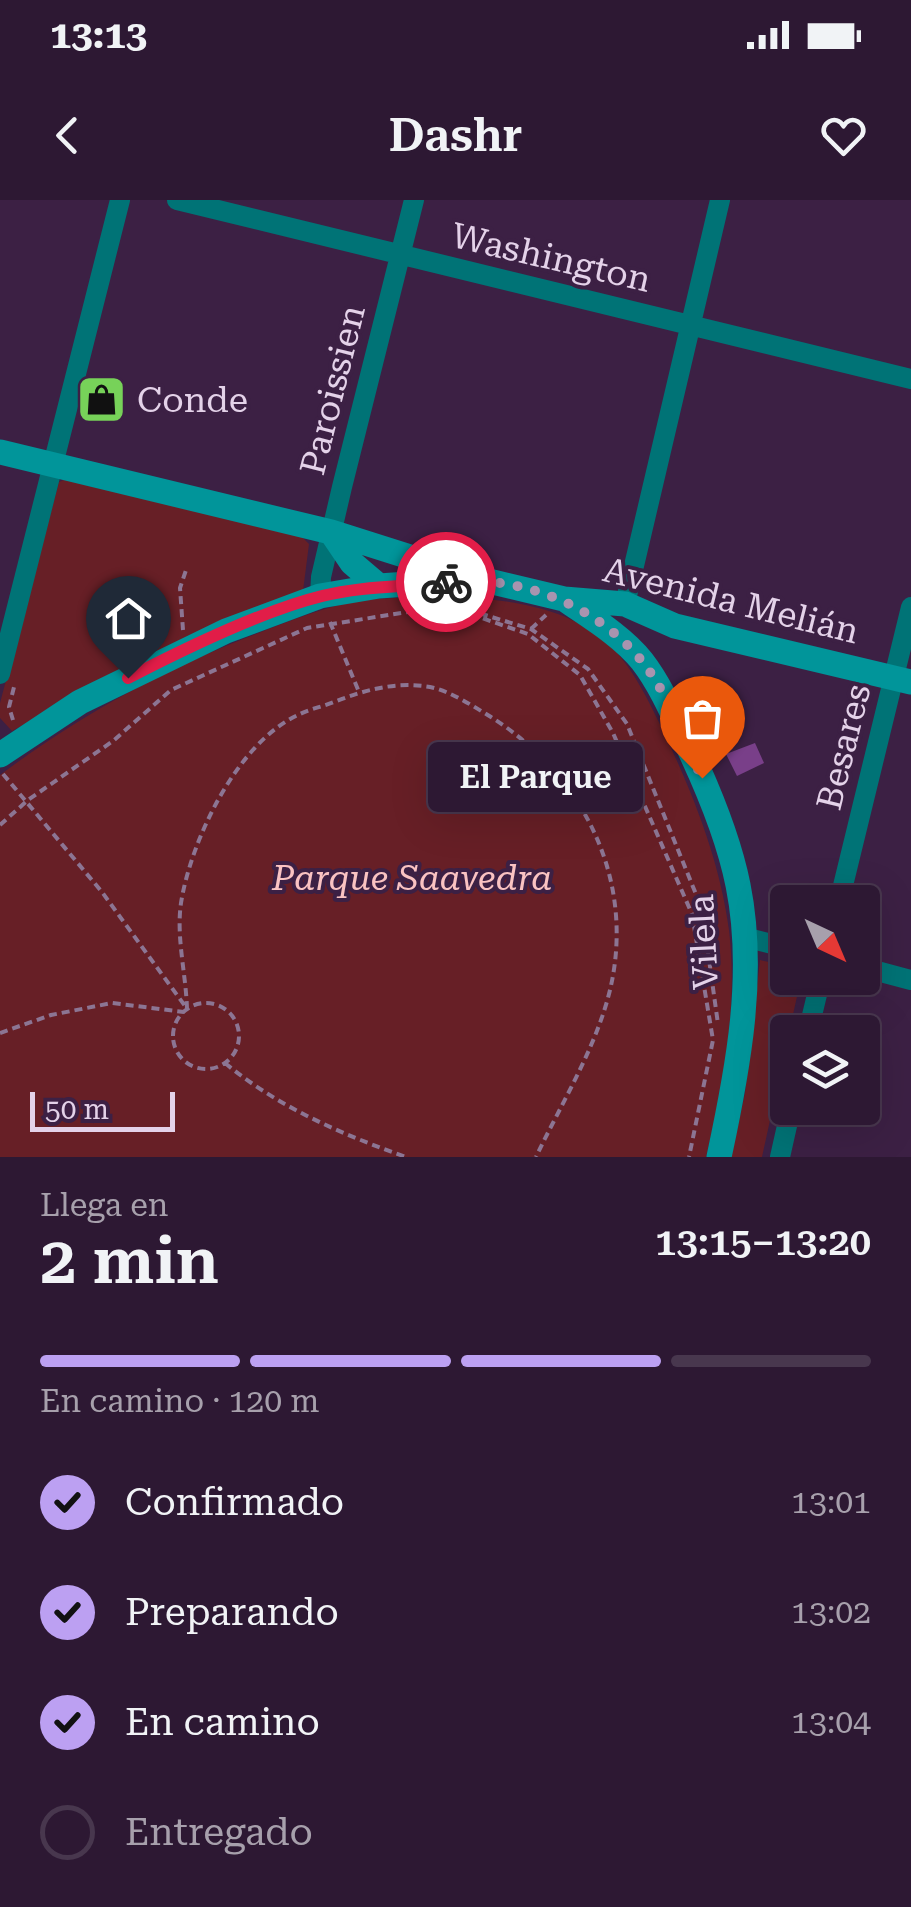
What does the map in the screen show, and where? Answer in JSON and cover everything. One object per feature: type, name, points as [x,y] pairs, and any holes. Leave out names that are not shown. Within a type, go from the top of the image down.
[{"type":"street","points":[[7,680],[53,465],[120,200]]},
{"type":"street","name":"Washington","points":[[177,200],[911,379]]},
{"type":"street","name":"Paroissien","points":[[320,596],[332,532],[414,200]]},
{"type":"street","points":[[625,604],[720,200]]},
{"type":"street","name":"Avenida Melián","points":[[0,452],[332,532],[476,578],[564,599],[625,604],[675,626],[903,680]]},
{"type":"street","points":[[332,532],[352,563],[379,586]]},
{"type":"street","name":"Avenida Melián","points":[[0,754],[80,702],[151,666],[320,596],[379,586],[476,578]]},
{"type":"street","name":"Vilela","points":[[564,599],[606,628],[641,660],[670,709],[726,841],[738,886],[745,990],[719,1157]]},
{"type":"street","name":"Besares","points":[[844,885],[903,680],[911,606]]},
{"type":"street","points":[[641,660],[652,640],[675,626]]},
{"type":"street","points":[[744,936],[770,943]]},
{"type":"street","points":[[880,972],[911,980]]},
{"type":"street","points":[[780,1157],[787,1125]]},
{"type":"path","points":[[184,635],[180,588],[186,570]]},
{"type":"path","points":[[320,596],[359,692]]},
{"type":"path","points":[[408,602],[459,607],[531,629],[588,669],[627,724],[702,909],[720,1038],[693,1157]]},
{"type":"path","points":[[0,825],[28,800],[112,741],[171,690],[307,628],[420,610],[470,614],[528,634],[580,675],[613,733],[692,914],[713,1040],[693,1157]]},
{"type":"path","points":[[7,680],[12,720],[20,718]]},
{"type":"path","points":[[0,1033],[51,1015],[112,1004],[185,1010],[198,1004],[220,1006],[236,1022],[238,1044],[225,1063],[206,1069],[187,1064],[175,1048],[174,1028],[185,1010],[180,908],[186,875],[202,830],[244,759],[296,715],[359,692],[409,685],[434,688],[512,730],[543,756],[569,784],[594,827],[607,868],[616,915],[610,990],[594,1034],[536,1157]]},
{"type":"path","points":[[0,770],[102,892],[185,1010]]},
{"type":"path","points":[[225,1063],[279,1102],[367,1144],[406,1157]]},
{"type":"green space","points":[[66,479],[299,534],[309,544],[303,591],[179,642],[12,731],[0,718],[0,703],[59,482]]},
{"type":"green space","name":"Parque Saavedra","points":[[443,596],[527,605],[585,627],[613,648],[631,671],[665,735],[704,830],[729,930],[732,987],[728,1044],[706,1157],[0,1157],[0,775],[123,696],[222,648],[306,615],[346,604]]},
{"type":"green space","points":[[760,960],[770,962],[770,995],[797,995],[793,1015],[770,1015],[770,1120],[762,1157],[731,1157],[745,1093]]},
{"type":"building","points":[[755,743],[764,763],[737,776],[726,754]]},
{"type":"way so far","points":[[446,582],[476,578],[564,599],[606,628],[641,660],[670,709],[702,778]]},
{"type":"place","name":"Conde","points":[[102,400]]},
{"type":"place","name":"El Parque","points":[[702,778]]},
{"type":"route","points":[[128,678],[226,632],[320,596],[379,586],[446,582]]}]
